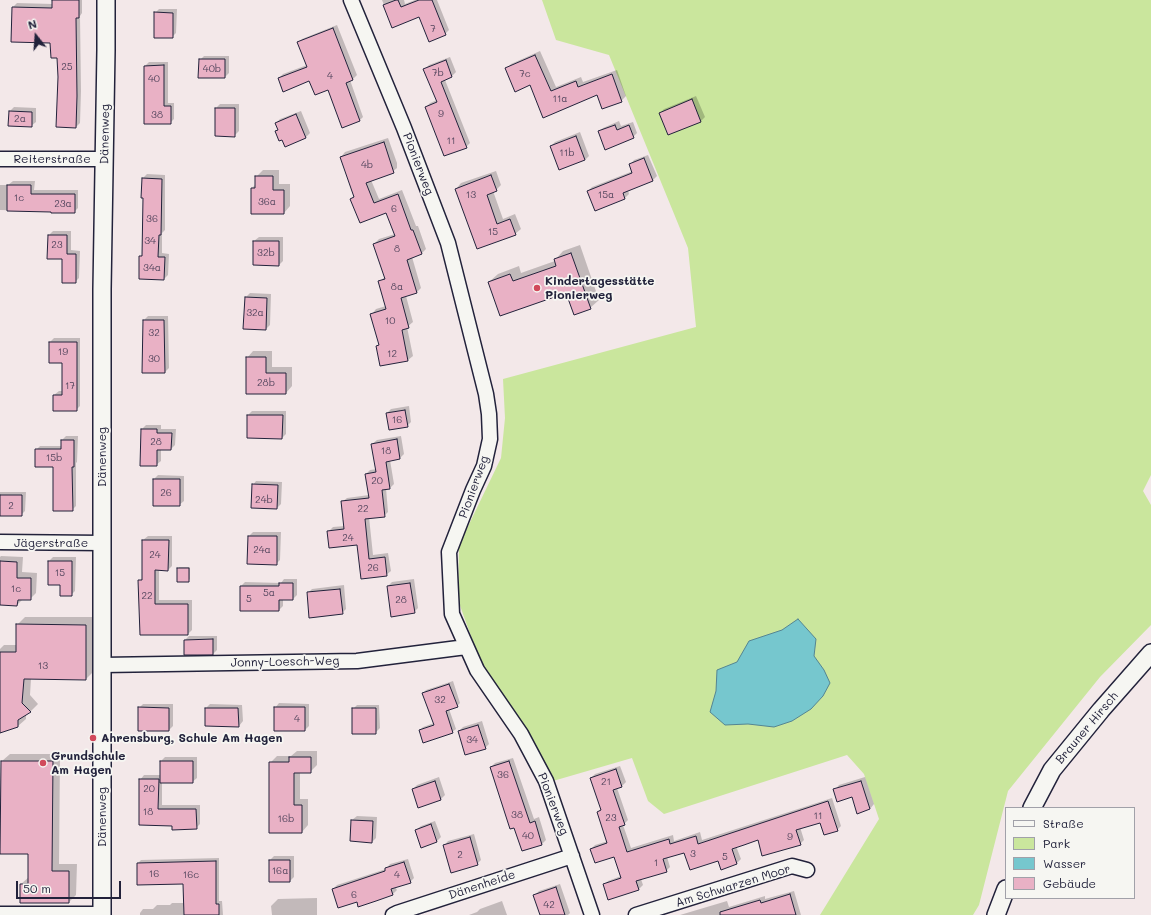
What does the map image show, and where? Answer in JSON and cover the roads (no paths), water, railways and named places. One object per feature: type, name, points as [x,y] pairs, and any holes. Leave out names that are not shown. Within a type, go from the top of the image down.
[{"type":"street","name":"Dänenweg","points":[[102,914],[102,289],[106,0]]},
{"type":"street","name":"Pionierweg","points":[[351,0],[402,122],[448,243],[486,394],[489,414],[490,439],[484,466],[450,552],[452,614],[477,670],[521,734],[546,781],[592,915]]},
{"type":"street","name":"Reiterstraße","points":[[0,159],[104,159]]},
{"type":"street","name":"Jägerstraße","points":[[0,542],[103,543]]},
{"type":"street","name":"Jonny-Loesch-Weg","points":[[102,665],[357,661],[466,648]]},
{"type":"street","name":"Brauner Hirsch","points":[[1033,807],[1052,770],[1101,710],[1151,653]]},
{"type":"street","name":"Dänenheide","points":[[393,915],[572,856]]},
{"type":"street","name":"Am Schwarzen Moor","points":[[636,915],[792,866],[807,870]]},
{"type":"street","points":[[996,915],[1005,892]]},
{"type":"street","points":[[0,914],[102,914]]},
{"type":"water","points":[[798,619],[816,639],[814,656],[824,670],[830,683],[823,696],[811,709],[792,721],[774,727],[748,724],[725,725],[710,712],[716,691],[717,670],[737,662],[749,641],[782,630]]},
{"type":"place","name":"Kindertagesstätte Pionierweg","points":[[537,288]]},
{"type":"place","name":"Ahrensburg, Schule Am Hagen","points":[[93,738]]},
{"type":"place","name":"Grundschule Am Hagen","points":[[43,763]]}]
